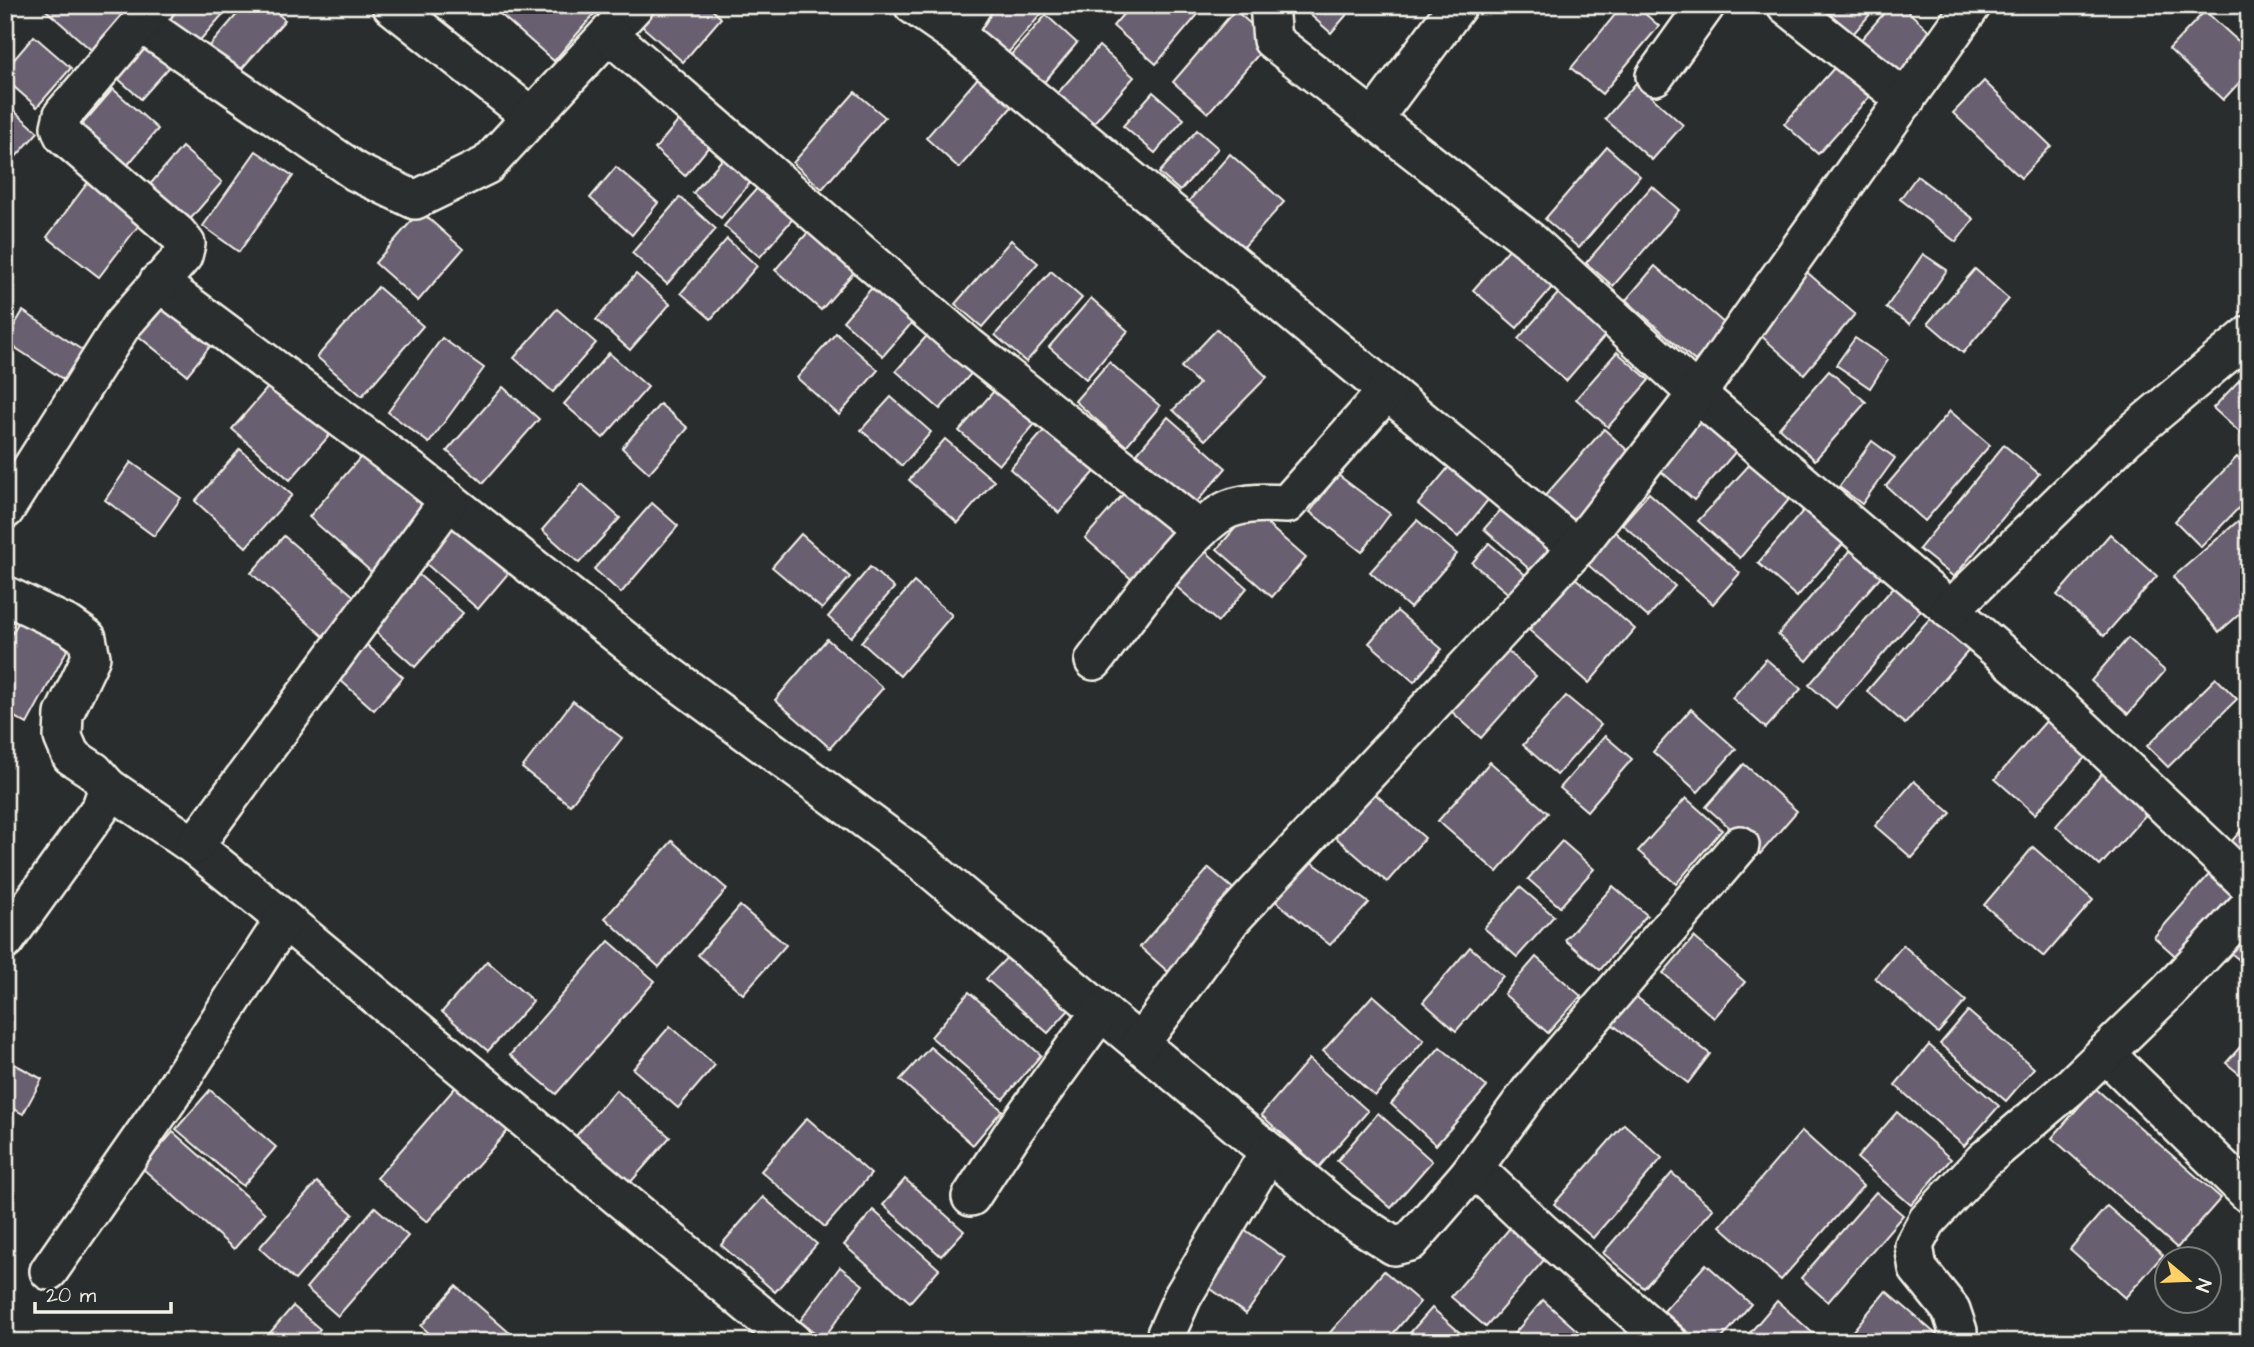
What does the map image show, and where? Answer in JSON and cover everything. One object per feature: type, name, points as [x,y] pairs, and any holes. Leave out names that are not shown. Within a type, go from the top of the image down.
[{"type":"street","points":[[391,5],[532,117]]},
{"type":"street","points":[[5,510],[122,325],[183,256],[186,244],[63,135],[60,127],[63,114],[147,12],[356,172],[415,200],[488,165],[635,5]]},
{"type":"street","points":[[914,5],[964,20],[1387,391],[1577,548]]},
{"type":"street","points":[[1269,5],[1272,40],[1516,228],[1697,394],[2019,668],[2249,885]]},
{"type":"street","points":[[1374,118],[1458,5]]},
{"type":"street","points":[[1655,76],[1706,5]]},
{"type":"street","points":[[1786,5],[1906,100]]},
{"type":"street","points":[[1140,1044],[1231,920],[1577,548],[1697,394],[1972,5]]},
{"type":"street","points":[[610,34],[968,346],[1200,530]]},
{"type":"street","points":[[158,282],[449,500],[666,673],[915,856],[1341,1212],[1394,1246],[1410,1242],[1469,1174],[1530,1091],[1740,845]]},
{"type":"street","points":[[1950,610],[2126,439],[2249,335]]},
{"type":"street","points":[[1094,661],[1200,530],[1227,510],[1255,503],[1287,504],[1387,391]]},
{"type":"street","points":[[194,846],[449,500]]},
{"type":"street","points":[[5,595],[70,626],[87,638],[91,657],[64,714],[62,737],[71,755],[94,771],[108,787],[194,846],[793,1342]]},
{"type":"street","points":[[5,941],[101,807],[108,787]]},
{"type":"street","points":[[1955,1342],[1958,1332],[1951,1310],[1918,1269],[1914,1245],[1927,1221],[1984,1160],[2069,1088],[2168,992],[2249,906]]},
{"type":"street","points":[[49,1271],[167,1101],[284,920]]},
{"type":"street","points":[[971,1197],[1014,1131],[1101,1011]]},
{"type":"street","points":[[2105,1053],[2249,1194]]},
{"type":"street","points":[[1166,1342],[1166,1334],[1183,1296],[1269,1152]]},
{"type":"street","points":[[1469,1174],[1487,1180],[1668,1342]]},
{"type":"building","points":[[40,5],[127,5],[134,12],[97,55]]},
{"type":"building","points":[[167,5],[231,5],[194,47],[158,16]]},
{"type":"building","points":[[245,5],[268,5],[285,20],[237,74],[208,48]]},
{"type":"building","points":[[506,5],[602,5],[554,61],[499,13]]},
{"type":"building","points":[[651,5],[707,5],[721,18],[683,62],[637,22]]},
{"type":"building","points":[[986,5],[1049,5],[1001,61],[965,29]]},
{"type":"building","points":[[1131,5],[1206,5],[1156,64],[1113,26]]},
{"type":"building","points":[[1299,5],[1355,5],[1331,33]]},
{"type":"building","points":[[1623,5],[1635,5],[1659,26],[1602,94],[1571,68]]},
{"type":"building","points":[[1820,5],[1878,5],[1853,34]]},
{"type":"building","points":[[1891,5],[1901,5],[1933,34],[1897,76],[1859,42]]},
{"type":"building","points":[[1235,10],[1270,41],[1208,113],[1173,82]]},
{"type":"building","points":[[2205,11],[2249,51],[2249,72],[2223,100],[2169,49]]},
{"type":"building","points":[[1046,15],[1077,43],[1035,93],[1002,65]]},
{"type":"building","points":[[34,36],[71,68],[37,107],[5,79],[5,70]]},
{"type":"building","points":[[146,40],[173,63],[141,99],[115,76]]},
{"type":"building","points":[[1099,46],[1134,77],[1091,126],[1056,95]]},
{"type":"building","points":[[1835,67],[1869,97],[1818,154],[1784,124]]},
{"type":"building","points":[[983,72],[1016,102],[959,168],[926,138]]},
{"type":"building","points":[[1984,81],[2051,146],[2021,178],[1953,113]]},
{"type":"building","points":[[1636,83],[1683,125],[1652,160],[1605,119]]},
{"type":"building","points":[[113,89],[158,129],[126,167],[80,127]]},
{"type":"building","points":[[855,92],[885,117],[822,189],[793,163]]},
{"type":"building","points":[[1153,92],[1184,119],[1155,153],[1123,126]]},
{"type":"building","points":[[5,103],[38,132],[5,169]]},
{"type":"building","points":[[685,113],[715,139],[685,176],[655,149]]},
{"type":"building","points":[[1197,130],[1218,148],[1180,191],[1159,173]]},
{"type":"building","points":[[182,147],[222,182],[187,223],[147,188]]},
{"type":"building","points":[[1607,147],[1640,176],[1579,248],[1545,219]]},
{"type":"building","points":[[732,148],[759,172],[721,218],[693,193]]},
{"type":"building","points":[[256,151],[293,176],[239,252],[203,226]]},
{"type":"building","points":[[1230,154],[1284,202],[1242,249],[1188,202]]},
{"type":"building","points":[[616,167],[658,203],[632,235],[590,198]]},
{"type":"building","points":[[1917,176],[1974,219],[1956,242],[1900,199]]},
{"type":"building","points":[[767,177],[802,208],[760,257],[724,226]]},
{"type":"building","points":[[89,181],[142,221],[99,277],[47,237]]},
{"type":"building","points":[[1652,186],[1679,210],[1613,286],[1586,263]]},
{"type":"building","points":[[680,197],[716,229],[667,284],[632,253]]},
{"type":"building","points":[[420,211],[463,249],[418,301],[375,263]]},
{"type":"building","points":[[817,222],[863,262],[821,310],[775,270]]},
{"type":"building","points":[[727,239],[757,266],[711,319],[681,293]]},
{"type":"building","points":[[1011,240],[1038,263],[982,327],[955,304]]},
{"type":"building","points":[[1510,248],[1553,286],[1517,328],[1473,290]]},
{"type":"building","points":[[1923,254],[1947,270],[1910,324],[1886,308]]},
{"type":"building","points":[[1655,266],[1733,331],[1708,358],[1702,353],[1695,361],[1626,300]]},
{"type":"building","points":[[1801,267],[1855,314],[1804,374],[1750,326]]},
{"type":"building","points":[[1975,269],[2009,299],[1963,353],[1928,323]]},
{"type":"building","points":[[1051,271],[1082,298],[1026,362],[995,335]]},
{"type":"building","points":[[636,274],[670,304],[630,350],[596,320]]},
{"type":"building","points":[[883,275],[923,310],[883,356],[843,321]]},
{"type":"building","points":[[378,287],[423,326],[362,396],[317,357]]},
{"type":"building","points":[[1562,289],[1609,331],[1566,381],[1518,339]]},
{"type":"building","points":[[165,290],[220,334],[187,375],[132,331]]},
{"type":"building","points":[[1091,298],[1128,331],[1086,379],[1049,347]]},
{"type":"building","points":[[557,309],[596,343],[553,392],[514,358]]},
{"type":"building","points":[[23,311],[85,352],[66,381],[5,341]]},
{"type":"building","points":[[938,323],[982,361],[940,409],[896,371]]},
{"type":"building","points":[[1217,329],[1267,377],[1205,440],[1173,410],[1199,384],[1181,367]]},
{"type":"building","points":[[836,333],[878,370],[839,415],[797,378]]},
{"type":"building","points":[[442,338],[484,368],[429,443],[388,412]]},
{"type":"building","points":[[1855,338],[1888,360],[1870,388],[1836,365]]},
{"type":"building","points":[[1617,352],[1649,380],[1608,427],[1576,399]]},
{"type":"building","points":[[609,353],[648,387],[603,438],[564,404]]},
{"type":"building","points":[[1109,362],[1160,406],[1126,446],[1075,401]]},
{"type":"building","points":[[2249,370],[2249,441],[2213,408]]},
{"type":"building","points":[[1829,371],[1866,402],[1815,460],[1779,428]]},
{"type":"building","points":[[276,378],[335,429],[290,480],[232,429]]},
{"type":"building","points":[[1001,383],[1041,417],[999,465],[959,431]]},
{"type":"building","points":[[503,387],[539,419],[483,483],[447,451]]},
{"type":"building","points":[[891,397],[931,432],[902,466],[861,430]]},
{"type":"building","points":[[660,404],[688,428],[649,473],[622,448]]},
{"type":"building","points":[[1705,409],[1743,443],[1694,500],[1656,467]]},
{"type":"building","points":[[1950,411],[1990,445],[1925,521],[1886,486]]},
{"type":"building","points":[[1056,417],[1105,460],[1059,513],[1010,469]]},
{"type":"building","points":[[1168,417],[1226,468],[1195,504],[1137,453]]},
{"type":"building","points":[[1604,429],[1636,458],[1579,530],[1543,498]]},
{"type":"building","points":[[945,439],[994,481],[958,523],[909,480]]},
{"type":"building","points":[[1872,441],[1895,458],[1862,504],[1839,487]]},
{"type":"building","points":[[2004,445],[2039,474],[1954,577],[1919,549]]},
{"type":"building","points":[[240,449],[292,495],[246,547],[195,501]]},
{"type":"building","points":[[365,452],[432,512],[376,576],[309,517]]},
{"type":"building","points":[[2237,457],[2249,468],[2249,497],[2201,547],[2175,521]]},
{"type":"building","points":[[131,462],[181,498],[154,536],[105,500]]},
{"type":"building","points":[[1453,462],[1492,495],[1458,537],[1418,504]]},
{"type":"building","points":[[1752,462],[1791,497],[1740,558],[1698,521]]},
{"type":"building","points":[[1338,475],[1390,514],[1362,552],[1310,512]]},
{"type":"building","points":[[582,484],[620,518],[579,563],[542,530]]},
{"type":"building","points":[[1125,492],[1178,538],[1138,585],[1085,538]]},
{"type":"building","points":[[1649,493],[1740,573],[1713,604],[1622,524]]},
{"type":"building","points":[[1513,496],[1567,544],[1538,577],[1484,529]]},
{"type":"building","points":[[1815,497],[1854,531],[1797,597],[1758,563]]},
{"type":"building","points":[[652,503],[678,526],[621,593],[594,569]]},
{"type":"building","points":[[457,510],[517,563],[478,609],[417,556]]},
{"type":"building","points":[[1251,510],[1306,558],[1272,597],[1217,549]]},
{"type":"building","points":[[1417,520],[1457,554],[1410,608],[1370,572]]},
{"type":"building","points":[[2238,521],[2249,535],[2249,606],[2219,632],[2173,577]]},
{"type":"building","points":[[1615,532],[1675,586],[1648,617],[1587,564]]},
{"type":"building","points":[[801,534],[850,577],[822,609],[772,567]]},
{"type":"building","points":[[2110,534],[2157,576],[2104,636],[2057,595]]},
{"type":"building","points":[[284,536],[356,598],[323,636],[251,573]]},
{"type":"building","points":[[1195,542],[1247,588],[1218,622],[1165,577]]},
{"type":"building","points":[[1489,543],[1539,587],[1523,606],[1472,563]]},
{"type":"building","points":[[1851,550],[1881,576],[1807,661],[1778,635]]},
{"type":"building","points":[[870,567],[894,588],[851,637],[828,617]]},
{"type":"building","points":[[411,568],[463,613],[415,667],[364,622]]},
{"type":"building","points":[[1574,577],[1635,629],[1589,683],[1529,630]]},
{"type":"building","points":[[914,582],[952,615],[900,676],[861,642]]},
{"type":"building","points":[[1897,583],[1924,607],[1836,708],[1809,685]]},
{"type":"building","points":[[1938,609],[1976,642],[1905,724],[1867,691]]},
{"type":"building","points":[[1397,611],[1442,649],[1414,682],[1369,643]]},
{"type":"building","points":[[23,614],[72,641],[27,724],[5,712],[5,646]]},
{"type":"building","points":[[2128,638],[2165,671],[2128,714],[2091,681]]},
{"type":"building","points":[[360,639],[403,677],[374,710],[331,672]]},
{"type":"building","points":[[827,639],[883,688],[830,748],[775,700]]},
{"type":"building","points":[[1505,649],[1536,676],[1481,738],[1451,711]]},
{"type":"building","points":[[1766,659],[1801,689],[1766,728],[1732,698]]},
{"type":"building","points":[[2216,678],[2237,699],[2168,767],[2147,746]]},
{"type":"building","points":[[1566,696],[1601,725],[1557,775],[1523,745]]},
{"type":"building","points":[[573,701],[622,738],[570,805],[522,768]]},
{"type":"building","points":[[1691,709],[1736,749],[1698,792],[1653,752]]},
{"type":"building","points":[[2055,711],[2095,746],[2035,814],[1995,779]]},
{"type":"building","points":[[1605,736],[1632,759],[1587,811],[1560,788]]},
{"type":"building","points":[[1490,762],[1548,813],[1497,872],[1438,821]]},
{"type":"building","points":[[2112,762],[2157,802],[2100,866],[2056,826]]},
{"type":"building","points":[[1744,764],[1797,811],[1760,854],[1706,807]]},
{"type":"building","points":[[1914,781],[1951,813],[1912,858],[1875,826]]},
{"type":"building","points":[[1372,791],[1425,838],[1387,882],[1333,835]]},
{"type":"building","points":[[1686,798],[1722,830],[1676,884],[1638,851]]},
{"type":"building","points":[[2249,821],[2249,870],[2225,849]]},
{"type":"building","points":[[672,841],[727,889],[659,967],[605,918]]},
{"type":"building","points":[[1562,841],[1594,869],[1560,907],[1528,879]]},
{"type":"building","points":[[2033,847],[2093,900],[2044,957],[1984,905]]},
{"type":"building","points":[[1307,859],[1369,903],[1330,945],[1273,899]]},
{"type":"building","points":[[1209,868],[1243,897],[1174,977],[1140,947]]},
{"type":"building","points":[[2213,870],[2240,893],[2181,961],[2154,937]]},
{"type":"building","points":[[1613,886],[1647,915],[1600,970],[1565,940]]},
{"type":"building","points":[[1520,887],[1554,916],[1517,957],[1484,928]]},
{"type":"building","points":[[740,906],[786,945],[743,994],[698,955]]},
{"type":"building","points":[[2249,924],[2249,968],[2226,949]]},
{"type":"building","points":[[1694,937],[1745,982],[1714,1018],[1663,973]]},
{"type":"building","points":[[609,941],[655,981],[556,1094],[510,1055]]},
{"type":"building","points":[[1903,945],[1966,1001],[1938,1033],[1875,978]]},
{"type":"building","points":[[1470,947],[1503,976],[1456,1031],[1423,1002]]},
{"type":"building","points":[[1016,948],[1078,1000],[1048,1033],[986,979]]},
{"type":"building","points":[[1536,957],[1581,996],[1548,1033],[1504,994]]},
{"type":"building","points":[[487,961],[533,1001],[488,1051],[442,1012]]},
{"type":"building","points":[[969,992],[1041,1055],[1003,1099],[931,1037]]},
{"type":"building","points":[[1630,992],[1710,1054],[1688,1083],[1608,1021]]},
{"type":"building","points":[[1373,995],[1424,1040],[1375,1096],[1323,1051]]},
{"type":"building","points":[[1968,1011],[2034,1068],[2006,1101],[1940,1044]]},
{"type":"building","points":[[670,1026],[715,1065],[678,1108],[633,1069]]},
{"type":"building","points":[[2249,1037],[2249,1082],[2226,1063]]},
{"type":"building","points":[[1929,1045],[1999,1106],[1964,1146],[1895,1085]]},
{"type":"building","points":[[930,1047],[1002,1110],[973,1145],[900,1080]]},
{"type":"building","points":[[1440,1047],[1487,1087],[1436,1145],[1391,1104]]},
{"type":"building","points":[[5,1059],[42,1079],[23,1114],[5,1104]]},
{"type":"building","points":[[1309,1059],[1368,1111],[1319,1167],[1261,1115]]},
{"type":"building","points":[[460,1082],[512,1126],[427,1222],[377,1178]]},
{"type":"building","points":[[2095,1088],[2221,1198],[2179,1246],[2175,1246],[2052,1138]]},
{"type":"building","points":[[210,1090],[276,1147],[243,1186],[176,1129]]},
{"type":"building","points":[[616,1090],[670,1137],[629,1184],[575,1137]]},
{"type":"building","points":[[1897,1112],[1951,1159],[1911,1205],[1857,1158]]},
{"type":"building","points":[[1378,1113],[1432,1161],[1391,1208],[1337,1161]]},
{"type":"building","points":[[807,1118],[871,1174],[825,1227],[761,1171]]},
{"type":"building","points":[[1624,1124],[1662,1158],[1593,1238],[1554,1204]]},
{"type":"building","points":[[1802,1131],[1863,1186],[1781,1280],[1720,1226]]},
{"type":"building","points":[[173,1132],[265,1213],[234,1249],[142,1168]]},
{"type":"building","points":[[1672,1173],[1713,1209],[1644,1288],[1603,1253]]},
{"type":"building","points":[[905,1179],[964,1231],[941,1256],[883,1205]]},
{"type":"building","points":[[317,1182],[353,1214],[295,1280],[259,1248]]},
{"type":"building","points":[[1876,1192],[1903,1215],[1828,1302],[1801,1278]]},
{"type":"building","points":[[763,1197],[817,1244],[775,1292],[721,1245]]},
{"type":"building","points":[[2107,1206],[2153,1246],[2152,1267],[2125,1298],[2070,1249]]},
{"type":"building","points":[[375,1207],[408,1236],[338,1316],[306,1288]]},
{"type":"building","points":[[873,1210],[939,1269],[910,1302],[844,1245]]},
{"type":"building","points":[[1515,1222],[1550,1253],[1486,1327],[1451,1297]]},
{"type":"building","points":[[1237,1224],[1285,1258],[1246,1314],[1197,1279]]},
{"type":"building","points":[[1706,1264],[1751,1304],[1719,1342],[1699,1342],[1664,1311]]},
{"type":"building","points":[[840,1267],[863,1285],[823,1339],[800,1321]]},
{"type":"building","points":[[1384,1271],[1420,1302],[1386,1342],[1330,1342],[1325,1338]]},
{"type":"building","points":[[456,1286],[511,1334],[503,1342],[439,1342],[421,1326]]},
{"type":"building","points":[[1886,1291],[1937,1335],[1931,1342],[1862,1342],[1851,1333]]},
{"type":"building","points":[[1543,1300],[1590,1342],[1507,1342]]},
{"type":"building","points":[[1777,1301],[1816,1336],[1811,1342],[1742,1342]]},
{"type":"building","points":[[293,1306],[320,1329],[309,1342],[262,1342]]},
{"type":"building","points":[[1432,1308],[1465,1337],[1462,1342],[1402,1342]]}]
